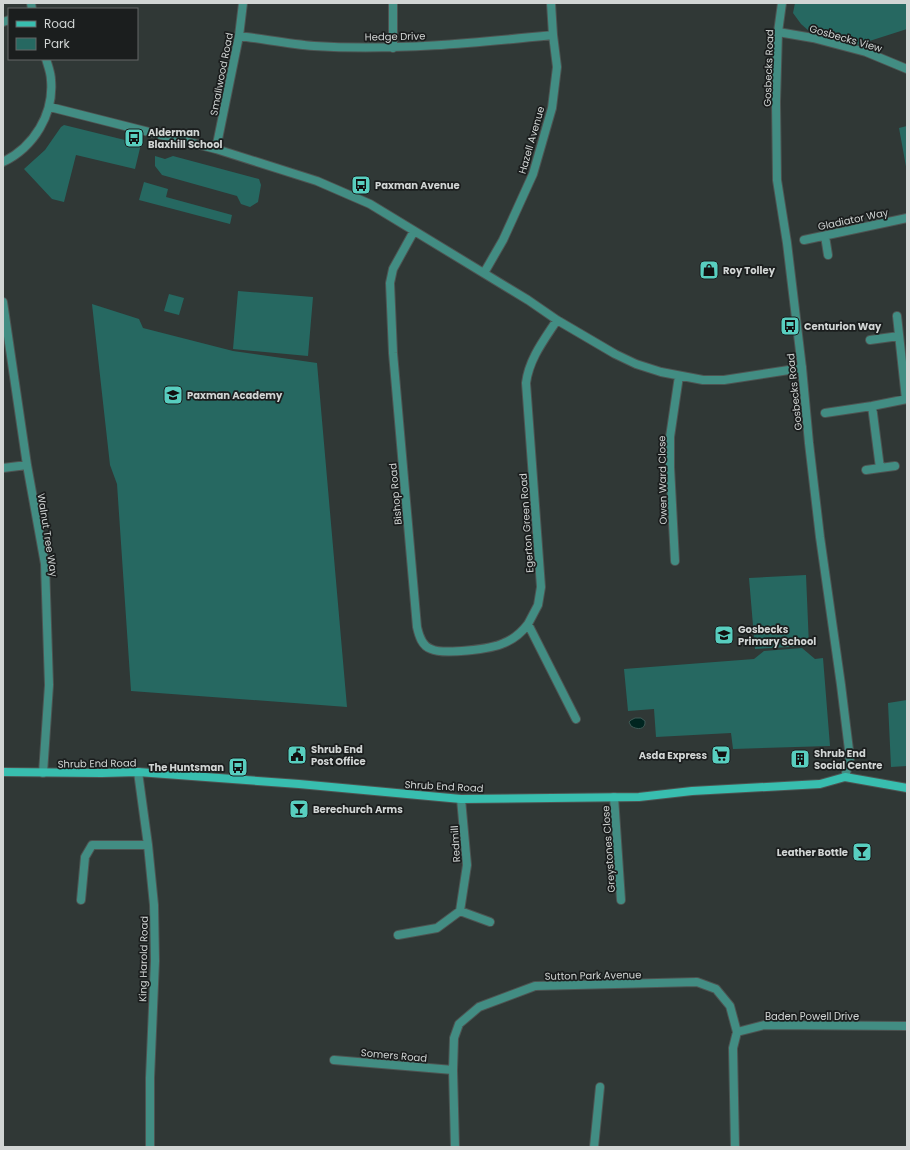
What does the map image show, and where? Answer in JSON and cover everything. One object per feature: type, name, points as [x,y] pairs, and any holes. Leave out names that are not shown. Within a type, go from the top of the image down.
[{"type":"main road","name":"Shrub End Road","points":[[3,772],[138,772],[299,784],[461,799],[614,796],[639,797],[692,791],[820,784],[845,777],[907,788]]},
{"type":"street","name":"Smallwood Road","points":[[216,148],[239,36],[243,3]]},
{"type":"street","points":[[393,3],[393,48]]},
{"type":"street","name":"Hazell Avenue","points":[[484,273],[503,240],[533,174],[552,108],[557,67],[551,3]]},
{"type":"street","name":"Gosbecks Road","points":[[782,3],[778,32],[776,102],[777,180],[787,243],[819,529],[850,758],[845,777]]},
{"type":"street","name":"Gosbecks View","points":[[778,32],[813,38],[866,52],[907,69]]},
{"type":"street","name":"Hedge Drive","points":[[239,36],[313,46],[393,48],[484,42],[553,35]]},
{"type":"street","points":[[3,162],[28,144],[40,129],[50,107],[51,80],[46,60]]},
{"type":"street","points":[[50,107],[216,148],[317,181],[370,204],[528,300],[556,320],[615,354],[636,364],[661,372],[703,380],[724,380],[802,368]]},
{"type":"street","name":"Gladiator Way","points":[[804,240],[907,218]]},
{"type":"street","name":"Bishop Road","points":[[414,231],[393,268],[390,283],[393,353],[419,636],[424,644],[430,649],[440,652],[473,650],[504,644],[520,634],[528,624]]},
{"type":"street","points":[[825,236],[828,254]]},
{"type":"street","name":"Walnut Tree Way","points":[[3,302],[27,465],[45,564],[49,685],[43,773]]},
{"type":"street","points":[[825,413],[907,399],[897,316]]},
{"type":"street","name":"Egerton Green Road","points":[[528,624],[538,605],[541,587],[526,383],[527,372],[556,320]]},
{"type":"street","points":[[870,340],[899,336]]},
{"type":"street","name":"Owen Ward Close","points":[[675,561],[670,467],[670,437],[679,376]]},
{"type":"street","points":[[872,406],[880,468]]},
{"type":"street","points":[[3,468],[27,465]]},
{"type":"street","points":[[866,470],[895,466]]},
{"type":"street","points":[[528,624],[576,719]]},
{"type":"street","name":"King Harold Road","points":[[138,772],[148,844],[154,904],[150,1147]]},
{"type":"street","name":"Greystones Close","points":[[614,796],[622,900]]},
{"type":"street","name":"Redmill","points":[[460,911],[467,866],[461,799]]},
{"type":"street","points":[[81,900],[85,857],[92,845],[148,844]]},
{"type":"street","points":[[398,935],[437,928],[460,911],[490,922]]},
{"type":"street","name":"Sutton Park Avenue","points":[[455,1147],[453,1070],[454,1038],[459,1024],[479,1007],[535,986],[697,982],[716,989],[730,1006],[737,1032]]},
{"type":"street","name":"Baden Powell Drive","points":[[737,1032],[764,1025],[907,1026]]},
{"type":"street","points":[[735,1147],[733,1048],[737,1032]]},
{"type":"street","name":"Somers Road","points":[[334,1060],[453,1070]]},
{"type":"street","points":[[594,1147],[600,1087]]},
{"type":"green space","points":[[795,3],[907,3],[907,29],[857,45],[809,31],[801,24],[793,13]]},
{"type":"green space","points":[[64,125],[141,144],[135,169],[76,155],[64,202],[52,199],[24,169],[45,150]]},
{"type":"green space","points":[[907,126],[907,172],[899,128]]},
{"type":"green space","points":[[155,156],[165,159],[173,156],[259,179],[261,185],[258,202],[250,207],[241,204],[237,196],[162,175],[155,166]]},
{"type":"green space","points":[[144,182],[168,189],[166,197],[232,215],[230,224],[139,200]]},
{"type":"green space","points":[[238,291],[313,297],[308,356],[233,349]]},
{"type":"green space","points":[[169,294],[184,298],[179,315],[164,311]]},
{"type":"green space","points":[[92,304],[139,319],[143,328],[233,351],[317,363],[347,707],[131,691],[117,484],[110,465]]},
{"type":"green space","points":[[806,575],[809,646],[755,649],[749,578]]},
{"type":"green space","points":[[802,648],[815,659],[823,658],[830,746],[733,749],[731,733],[656,737],[654,709],[628,711],[624,669],[754,659],[764,651]]},
{"type":"green space","points":[[907,700],[907,766],[891,767],[888,703]]},
{"type":"shaded area","points":[[635,718],[641,718],[645,721],[643,728],[638,729],[631,726],[629,722]]},
{"type":"place","name":"Alderman Blaxhill School","points":[[134,138]]},
{"type":"place","name":"Paxman Avenue","points":[[361,185]]},
{"type":"place","name":"Roy Tolley","points":[[709,270]]},
{"type":"place","name":"Centurion Way","points":[[790,326]]},
{"type":"place","name":"Paxman Academy","points":[[173,395]]},
{"type":"place","name":"Gosbecks Primary School","points":[[724,635]]},
{"type":"place","name":"Shrub End Post Office","points":[[297,755]]},
{"type":"place","name":"Asda Express","points":[[721,755]]},
{"type":"place","name":"Shrub End Social Centre","points":[[800,759]]},
{"type":"place","name":"The Huntsman","points":[[238,767]]},
{"type":"place","name":"Berechurch Arms","points":[[299,809]]},
{"type":"place","name":"Leather Bottle","points":[[862,852]]}]
